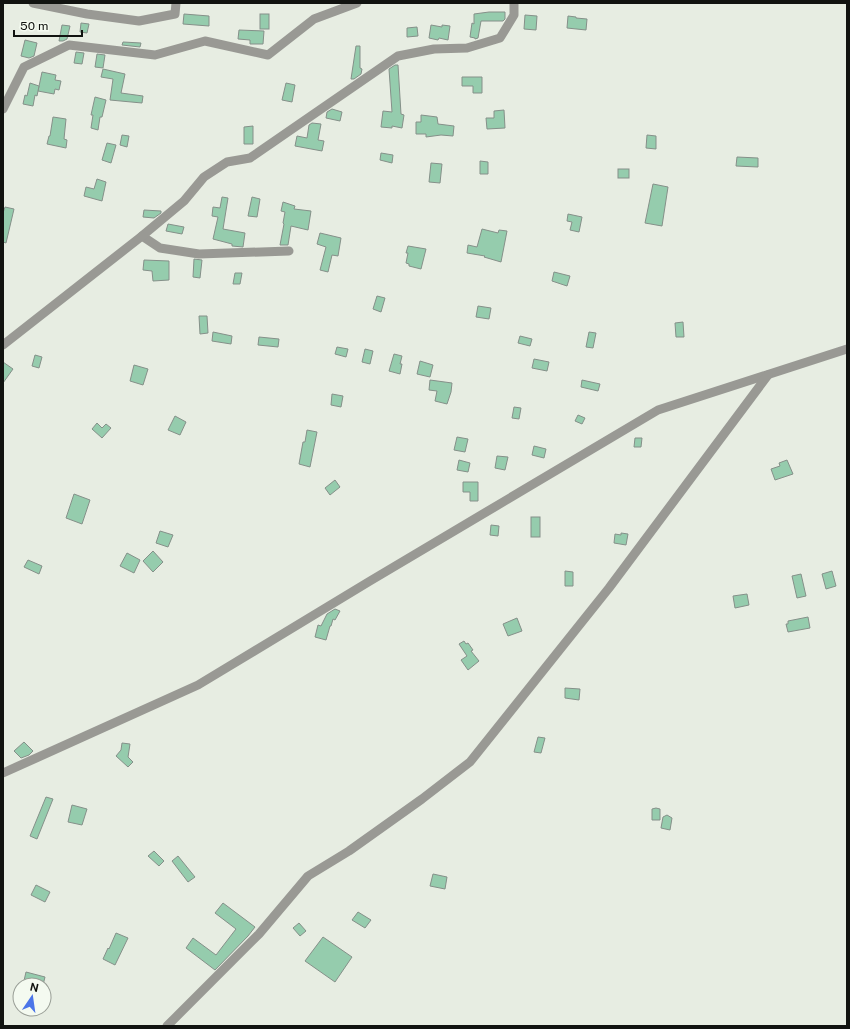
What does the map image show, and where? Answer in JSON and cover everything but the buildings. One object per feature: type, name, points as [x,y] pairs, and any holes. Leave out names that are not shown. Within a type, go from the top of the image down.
[{"type":"street","points":[[33,3],[87,14],[139,21],[175,14],[176,3]]},
{"type":"street","points":[[3,108],[24,67],[69,45],[155,56],[205,41],[268,55],[314,19],[357,3]]},
{"type":"street","points":[[3,345],[142,236],[184,200],[204,178],[227,162],[250,158],[398,56],[434,49],[467,48],[500,38],[514,15],[514,3]]},
{"type":"street","points":[[142,236],[160,248],[199,254],[289,251]]},
{"type":"street","points":[[3,773],[198,685],[658,410],[847,349]]},
{"type":"street","points":[[167,1026],[259,934],[308,876],[349,851],[422,800],[470,762],[609,588],[768,375]]}]
